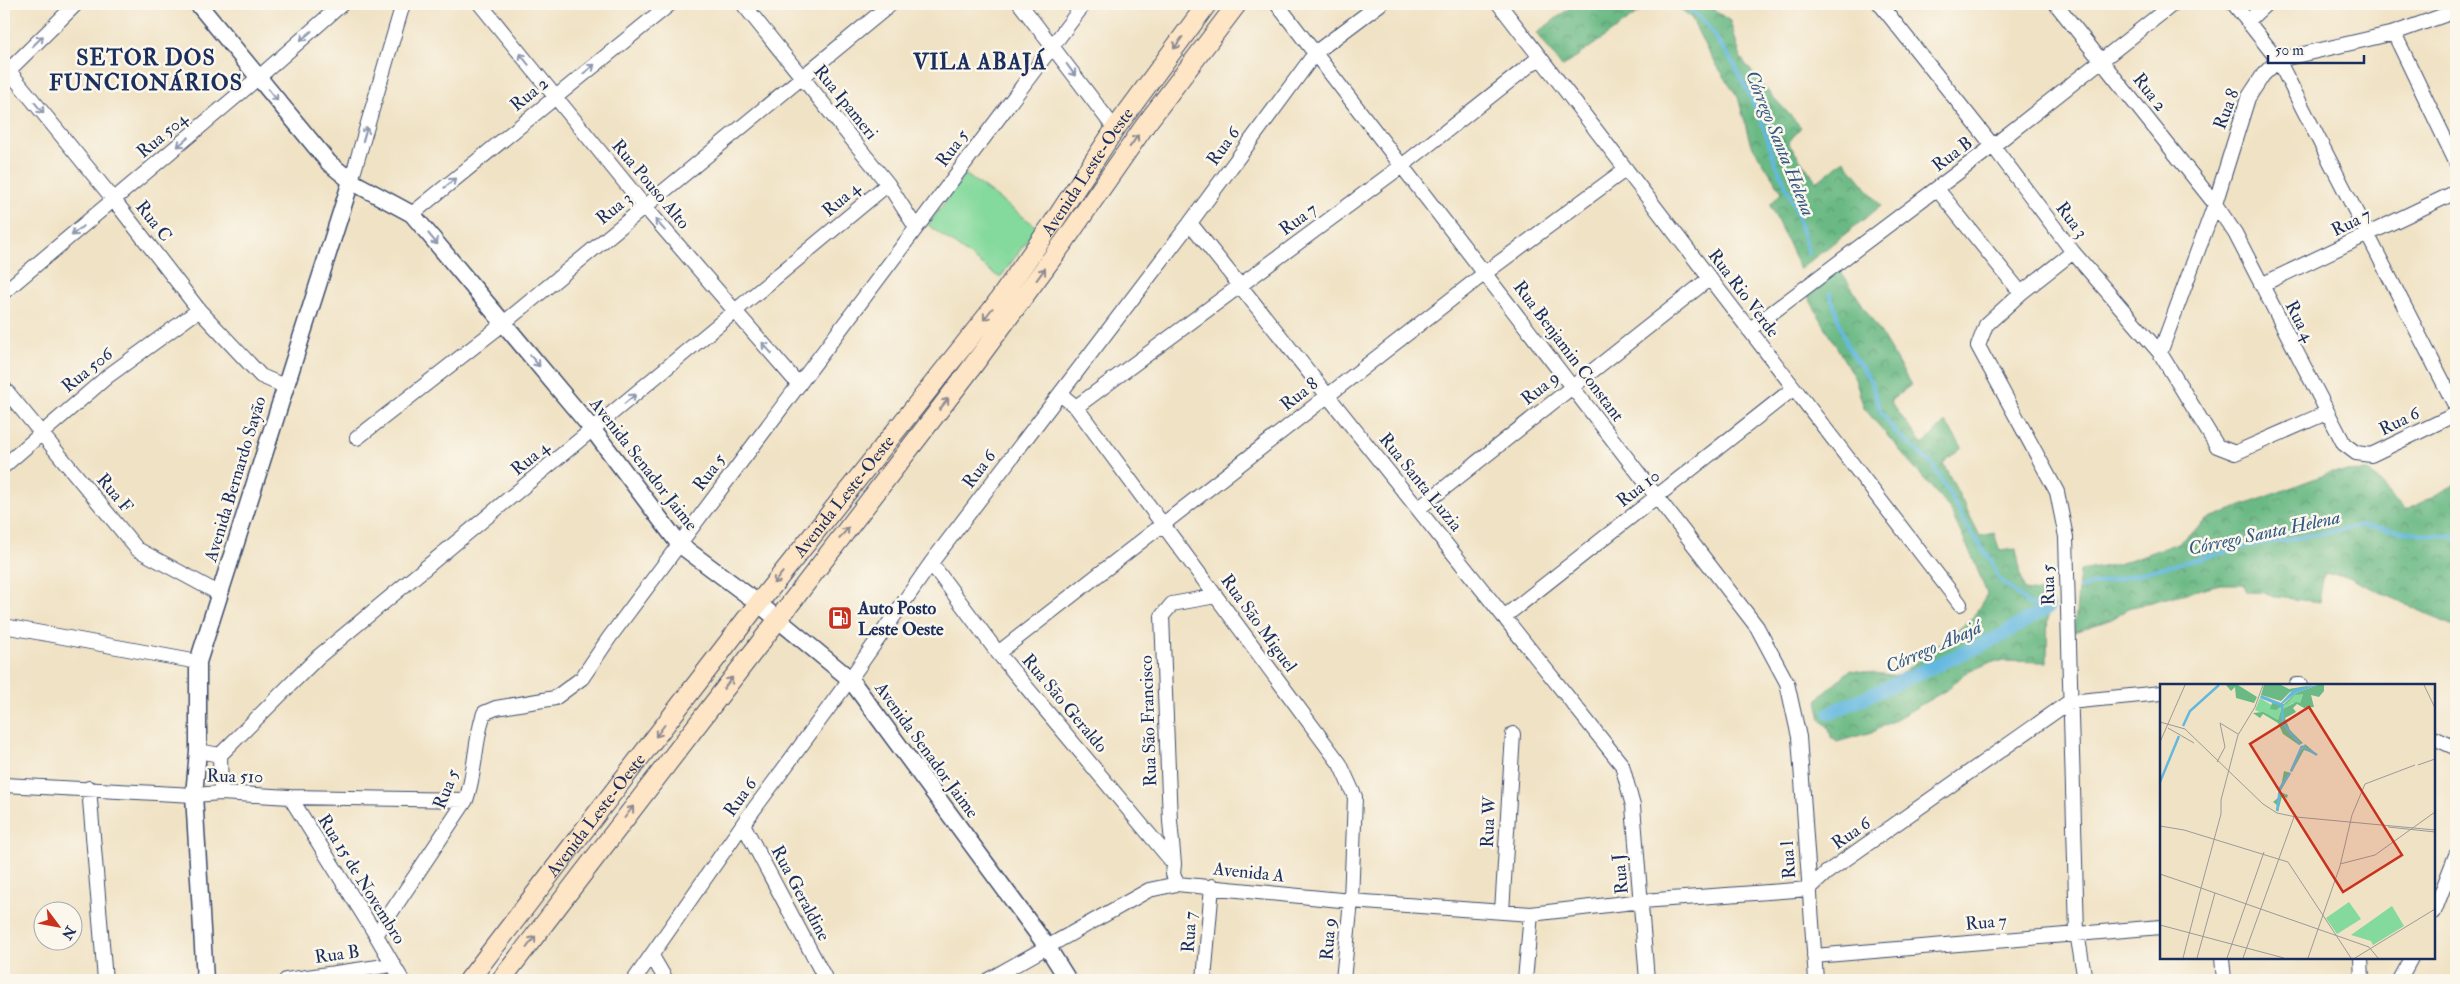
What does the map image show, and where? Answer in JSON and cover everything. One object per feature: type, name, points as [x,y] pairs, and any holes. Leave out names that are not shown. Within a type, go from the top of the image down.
[{"type":"main road","name":"Avenida Leste-Oeste","points":[[469,980],[758,603],[990,311],[1053,223],[1114,129],[1207,4]]},
{"type":"main road","name":"Avenida Leste-Oeste","points":[[501,980],[966,375],[1064,242],[1146,124],[1237,4]]},
{"type":"street","points":[[5,70],[76,4]]},
{"type":"street","name":"Avenida Senador Jaime","points":[[198,4],[329,163],[352,181],[412,214],[593,430],[679,544],[758,603],[850,679],[1048,948],[1068,980]]},
{"type":"street","name":"Rua 504","points":[[4,292],[259,78],[342,4]]},
{"type":"street","name":"Avenida Bernardo Sayão","points":[[205,980],[194,795],[198,752],[198,662],[284,386],[352,181],[403,4]]},
{"type":"street","name":"Rua Pouso Alto","points":[[480,4],[645,207],[799,385]]},
{"type":"street","name":"Rua 2","points":[[412,214],[670,4]]},
{"type":"street","name":"Rua Ipameri","points":[[743,4],[888,184],[915,226]]},
{"type":"street","name":"Rua 3","points":[[357,438],[504,324],[891,4]]},
{"type":"street","points":[[1020,4],[1053,45],[1114,129]]},
{"type":"street","name":"Rua 5","points":[[376,935],[466,800],[473,780],[478,728],[484,713],[496,708],[555,698],[582,678],[609,638],[799,385],[915,226],[1084,4]]},
{"type":"street","name":"Rua Benjamin Constant","points":[[1277,4],[1316,52],[1757,627],[1787,683],[1799,737]]},
{"type":"street","name":"Rua 6","points":[[634,980],[931,563],[1190,223],[1316,52],[1380,4]]},
{"type":"street","name":"Rua Rio Verde","points":[[1499,4],[1960,604]]},
{"type":"street","name":"Rua 3","points":[[1880,4],[1993,146],[2073,252],[2160,353],[2217,446],[2235,453],[2326,413]]},
{"type":"street","name":"Rua 2","points":[[2056,4],[2214,204]]},
{"type":"street","name":"Rua B","points":[[1750,330],[1993,146],[2173,4]]},
{"type":"street","points":[[2234,4],[2278,60],[2456,407]]},
{"type":"street","points":[[2248,21],[2266,4]]},
{"type":"street","points":[[2278,60],[2394,33],[2456,11]]},
{"type":"street","points":[[2394,33],[2456,162]]},
{"type":"street","name":"Rua 7","points":[[1076,406],[1403,165],[1540,57]]},
{"type":"street","name":"Rua 8","points":[[2160,353],[2214,204],[2248,98],[2264,75],[2278,60]]},
{"type":"street","name":"Rua C","points":[[5,70],[114,200],[199,310],[260,376],[284,386]]},
{"type":"street","name":"Rua 8","points":[[998,653],[1485,273],[1626,169]]},
{"type":"street","name":"Rua 4","points":[[220,755],[318,657],[888,184]]},
{"type":"street","points":[[1937,189],[2021,293]]},
{"type":"street","name":"Rua 7","points":[[2261,285],[2456,192]]},
{"type":"street","name":"Rua 4","points":[[2214,204],[2235,233],[2326,413],[2344,444],[2356,452]]},
{"type":"street","name":"Rua Santa Luzia","points":[[1190,223],[1622,765]]},
{"type":"street","name":"Rua 5","points":[[2073,252],[2021,293],[1986,325],[1978,346],[2058,492],[2066,537],[2077,933],[2085,980]]},
{"type":"street","name":"Rua 9","points":[[1418,509],[1710,278]]},
{"type":"street","name":"Rua 506","points":[[4,466],[108,376],[199,310]]},
{"type":"street","name":"Rua F","points":[[4,388],[40,434],[137,549],[220,594]]},
{"type":"street","name":"Rua 10","points":[[1504,617],[1794,388]]},
{"type":"street","name":"Rua São Miguel","points":[[1060,394],[1076,406],[1340,764],[1355,798],[1350,901]]},
{"type":"street","name":"Rua 6","points":[[2356,452],[2371,455],[2456,414]]},
{"type":"street","name":"Rua São Geraldo","points":[[931,563],[998,653],[1174,864]]},
{"type":"street","name":"Rua São Francisco","points":[[1176,884],[1173,874],[1174,864],[1170,821],[1162,616],[1172,604],[1216,596]]},
{"type":"street","points":[[4,626],[198,662]]},
{"type":"street","name":"Rua 6","points":[[1809,889],[1826,873],[2070,702],[2160,694]]},
{"type":"street","name":"Rua W","points":[[1502,912],[1513,734]]},
{"type":"street","name":"Rua l","points":[[1799,737],[1816,980]]},
{"type":"street","points":[[2435,738],[2456,748]]},
{"type":"street","points":[[198,752],[220,755],[220,793]]},
{"type":"street","name":"Rua J","points":[[1622,765],[1633,806],[1647,980]]},
{"type":"street","name":"Rua 510","points":[[4,785],[194,795],[220,793],[290,797],[466,800]]},
{"type":"street","points":[[89,788],[105,980]]},
{"type":"street","name":"Rua 15 de Novembro","points":[[290,797],[402,980]]},
{"type":"street","name":"Rua Geraldine","points":[[744,824],[826,980]]},
{"type":"street","points":[[2435,908],[2456,855]]},
{"type":"street","name":"Avenida A","points":[[988,980],[1048,948],[1148,890],[1176,884],[1212,886],[1350,901],[1531,914]]},
{"type":"street","name":"Rua 7","points":[[1204,980],[1212,886]]},
{"type":"street","points":[[1525,980],[1531,914],[1642,901],[1809,889]]},
{"type":"street","name":"Rua 9","points":[[1343,980],[1350,901]]},
{"type":"street","name":"Rua 7","points":[[1814,956],[2160,927]]},
{"type":"street","points":[[652,956],[666,980]]},
{"type":"street","points":[[2222,959],[2224,980]]},
{"type":"street","points":[[2361,959],[2362,980]]},
{"type":"street","points":[[2399,980],[2410,959]]},
{"type":"street","name":"Rua B","points":[[286,980],[392,965]]},
{"type":"green space","points":[[1575,4],[1651,4],[1562,67],[1537,33]]},
{"type":"green space","points":[[1674,4],[1705,4],[1730,21],[1741,58],[1762,85],[1801,127],[1788,143],[1817,182],[1844,160],[1881,206],[1800,269],[1770,205],[1782,192],[1750,142],[1738,97],[1708,52],[1691,17]]},
{"type":"green space","points":[[965,174],[1037,227],[1000,278],[928,225]]},
{"type":"green space","points":[[1839,268],[1911,385],[1890,401],[1923,445],[1945,422],[1962,447],[1943,463],[1980,536],[1994,533],[2000,551],[2016,549],[2024,590],[2048,593],[2047,662],[1993,661],[1964,674],[1950,688],[1875,731],[1837,742],[1831,737],[1829,728],[1821,720],[1817,700],[1850,670],[1898,676],[1972,619],[1987,594],[1949,508],[1864,408],[1855,379],[1806,293]]},
{"type":"green space","points":[[2369,471],[2405,511],[2456,484],[2456,622],[2453,626],[2343,575],[2324,574],[2319,602],[2277,597],[2266,593],[2247,592],[2244,584],[2220,584],[2129,608],[2112,619],[2074,632],[2080,571],[2118,564],[2178,543],[2210,518],[2332,472]]},
{"type":"waterway","name":"Córrego Santa Helena","points":[[1681,4],[1704,21],[1734,64],[1760,117],[1775,161],[1794,204],[1808,252]]},
{"type":"waterway","name":"Córrego Santa Helena","points":[[1830,293],[1847,346],[1871,381],[1880,411],[1896,433],[1933,465],[1971,533],[1992,562],[1998,578],[2028,604],[2048,607]]},
{"type":"waterway","name":"Córrego Santa Helena","points":[[2080,588],[2246,547],[2363,526],[2456,538]]},
{"type":"waterway","name":"Córrego Abajá","points":[[1830,713],[1999,637],[2048,607]]},
{"type":"place","name":"Auto Posto Leste Oeste","points":[[840,618]]},
{"type":"district","name":"VILA ABAJÁ","points":[[980,61]]},
{"type":"district","name":"SETOR DOS FUNCIONÁRIOS","points":[[146,70]]}]
